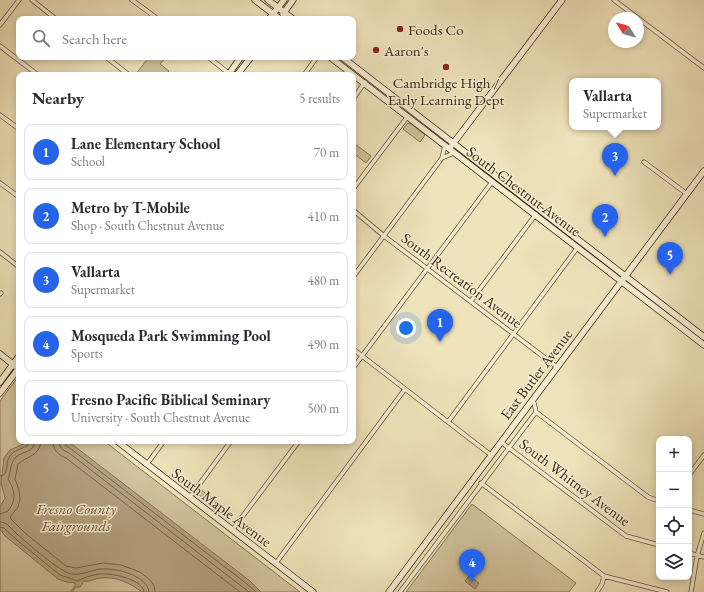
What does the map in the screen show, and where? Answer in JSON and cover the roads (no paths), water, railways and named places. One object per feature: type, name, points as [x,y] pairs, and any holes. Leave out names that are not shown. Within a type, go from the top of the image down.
[{"type":"main road","points":[[256,0],[271,16],[284,0]]},
{"type":"main road","points":[[268,0],[289,16]]},
{"type":"main road","points":[[281,16],[293,0]]},
{"type":"main road","points":[[449,149],[562,0]]},
{"type":"main road","points":[[230,72],[239,60]]},
{"type":"main road","points":[[239,72],[249,60]]},
{"type":"main road","name":"South Chestnut Avenue","points":[[334,60],[349,72]]},
{"type":"main road","points":[[340,60],[344,63],[349,63]]},
{"type":"main road","name":"South Chestnut Avenue","points":[[346,60],[507,185],[578,248],[704,345]]},
{"type":"main road","name":"South Chestnut Avenue","points":[[356,78],[408,116],[492,182],[537,212],[625,275],[704,337]]},
{"type":"main road","points":[[480,173],[483,171],[502,186],[507,185]]},
{"type":"main road","name":"East Butler Avenue","points":[[389,592],[704,171]]},
{"type":"main road","points":[[0,354],[16,366]]},
{"type":"main road","points":[[0,382],[16,360]]},
{"type":"main road","points":[[0,393],[16,372]]},
{"type":"main road","name":"South Maple Avenue","points":[[121,444],[313,592]]},
{"type":"street","points":[[0,26],[20,0]]},
{"type":"street","points":[[32,0],[52,16]]},
{"type":"street","points":[[132,0],[154,16]]},
{"type":"street","points":[[614,0],[704,68]]},
{"type":"street","points":[[0,46],[16,58]]},
{"type":"street","points":[[18,60],[34,72]]},
{"type":"street","points":[[110,60],[125,72]]},
{"type":"street","points":[[212,60],[227,72]]},
{"type":"street","points":[[306,72],[315,60]]},
{"type":"street","points":[[356,95],[368,78]]},
{"type":"street","points":[[0,114],[16,127]]},
{"type":"street","points":[[356,185],[408,116]]},
{"type":"street","points":[[356,273],[449,149]]},
{"type":"street","points":[[442,158],[449,149]]},
{"type":"street","points":[[644,162],[687,194]]},
{"type":"street","points":[[356,364],[492,182]]},
{"type":"street","points":[[0,183],[16,195]]},
{"type":"street","points":[[471,301],[537,212]]},
{"type":"street","name":"South Recreation Avenue","points":[[356,213],[384,236],[557,367]]},
{"type":"street","points":[[448,422],[578,248]]},
{"type":"street","points":[[0,252],[16,265]]},
{"type":"street","points":[[356,351],[491,455]]},
{"type":"street","points":[[276,562],[405,389]]},
{"type":"street","points":[[533,398],[536,412],[648,497],[656,500]]},
{"type":"street","points":[[400,592],[536,412]]},
{"type":"street","name":"South Whitney Avenue","points":[[501,442],[626,536],[656,544]]},
{"type":"street","points":[[147,464],[162,444]]},
{"type":"street","points":[[190,496],[229,444]]},
{"type":"street","points":[[233,530],[297,444]]},
{"type":"street","points":[[691,472],[704,455]]},
{"type":"street","points":[[481,483],[604,576],[667,592]]},
{"type":"street","points":[[692,511],[704,514]]},
{"type":"street","points":[[433,533],[440,538]]},
{"type":"street","points":[[691,592],[697,556],[704,533]]},
{"type":"street","points":[[692,554],[704,557]]},
{"type":"street","points":[[597,592],[602,584],[604,576]]},
{"type":"street","points":[[648,592],[650,587]]},
{"type":"water","name":"Fresno County Fairgrounds","points":[[23,444],[73,445],[250,581],[261,592],[142,592],[117,579],[100,578],[84,581],[80,587],[76,587],[72,592],[70,592],[75,586],[75,583],[58,579],[5,536],[0,529],[0,507],[5,498],[1,483],[4,458],[10,450]]},
{"type":"water","points":[[469,576],[479,583],[475,589],[465,581]]},
{"type":"place","name":"Foods Co","points":[[400,29]]},
{"type":"place","name":"Aaron's","points":[[376,50]]},
{"type":"place","name":"Cambridge High / Early Learning Dept","points":[[446,67]]},
{"type":"place","name":"Vallarta","points":[[615,176]]},
{"type":"place","name":"Metro by T-Mobile","points":[[605,237]]},
{"type":"place","name":"Fresno Pacific Biblical Seminary","points":[[670,275]]},
{"type":"place","name":"Lane Elementary School","points":[[440,342]]},
{"type":"place","name":"Mosqueda Park Swimming Pool","points":[[472,582]]}]
